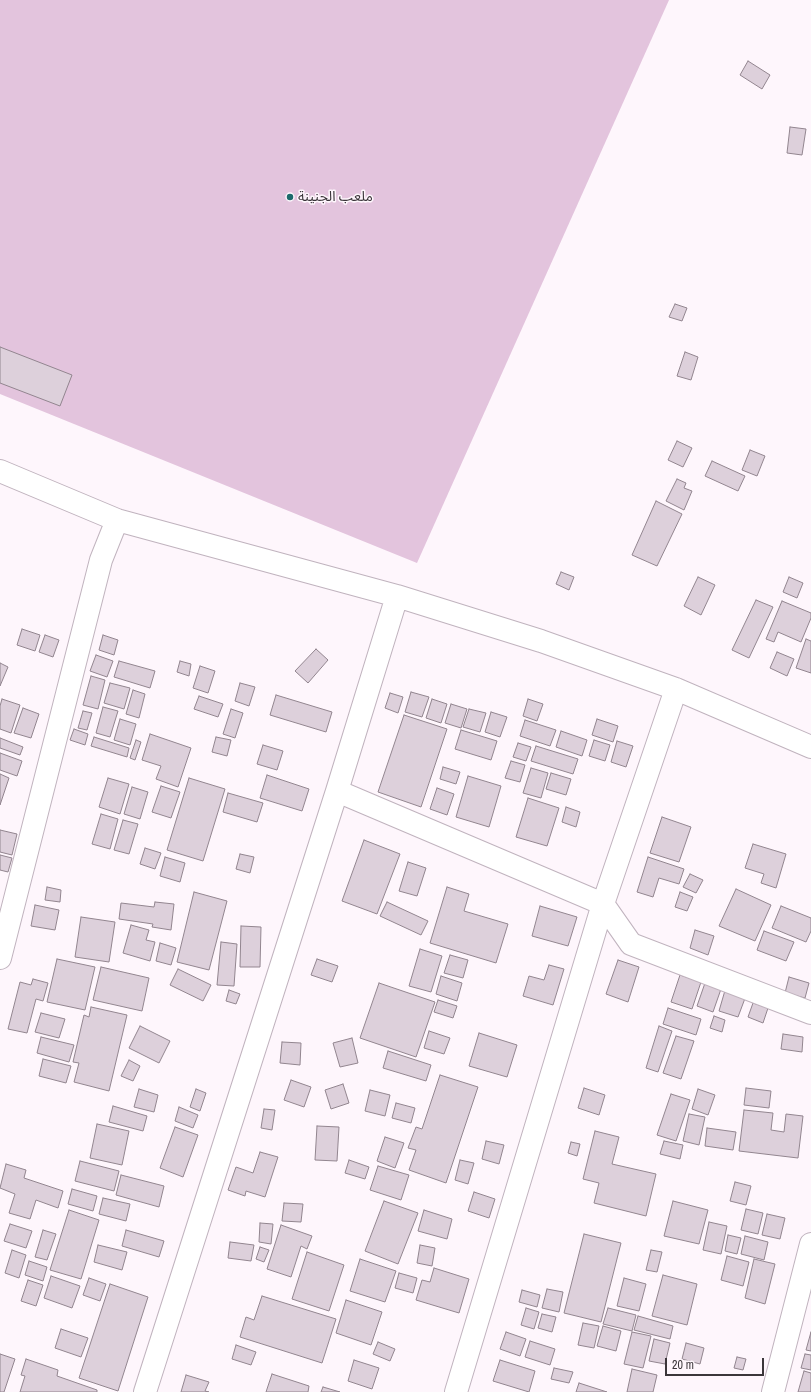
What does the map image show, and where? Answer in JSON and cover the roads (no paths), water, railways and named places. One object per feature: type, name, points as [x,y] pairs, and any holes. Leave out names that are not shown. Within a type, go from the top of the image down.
[{"type":"street","points":[[0,471],[117,520],[397,596],[541,641],[676,689],[811,747]]},
{"type":"street","points":[[0,958],[101,560],[117,520]]},
{"type":"street","points":[[145,1392],[337,791],[397,596]]},
{"type":"street","points":[[456,1392],[603,904],[676,689]]},
{"type":"street","points":[[337,791],[603,904],[630,944],[811,1013]]},
{"type":"street","points":[[773,1392],[811,1244]]},
{"type":"place","name":"ملعب الجنينة","points":[[290,197]]}]
